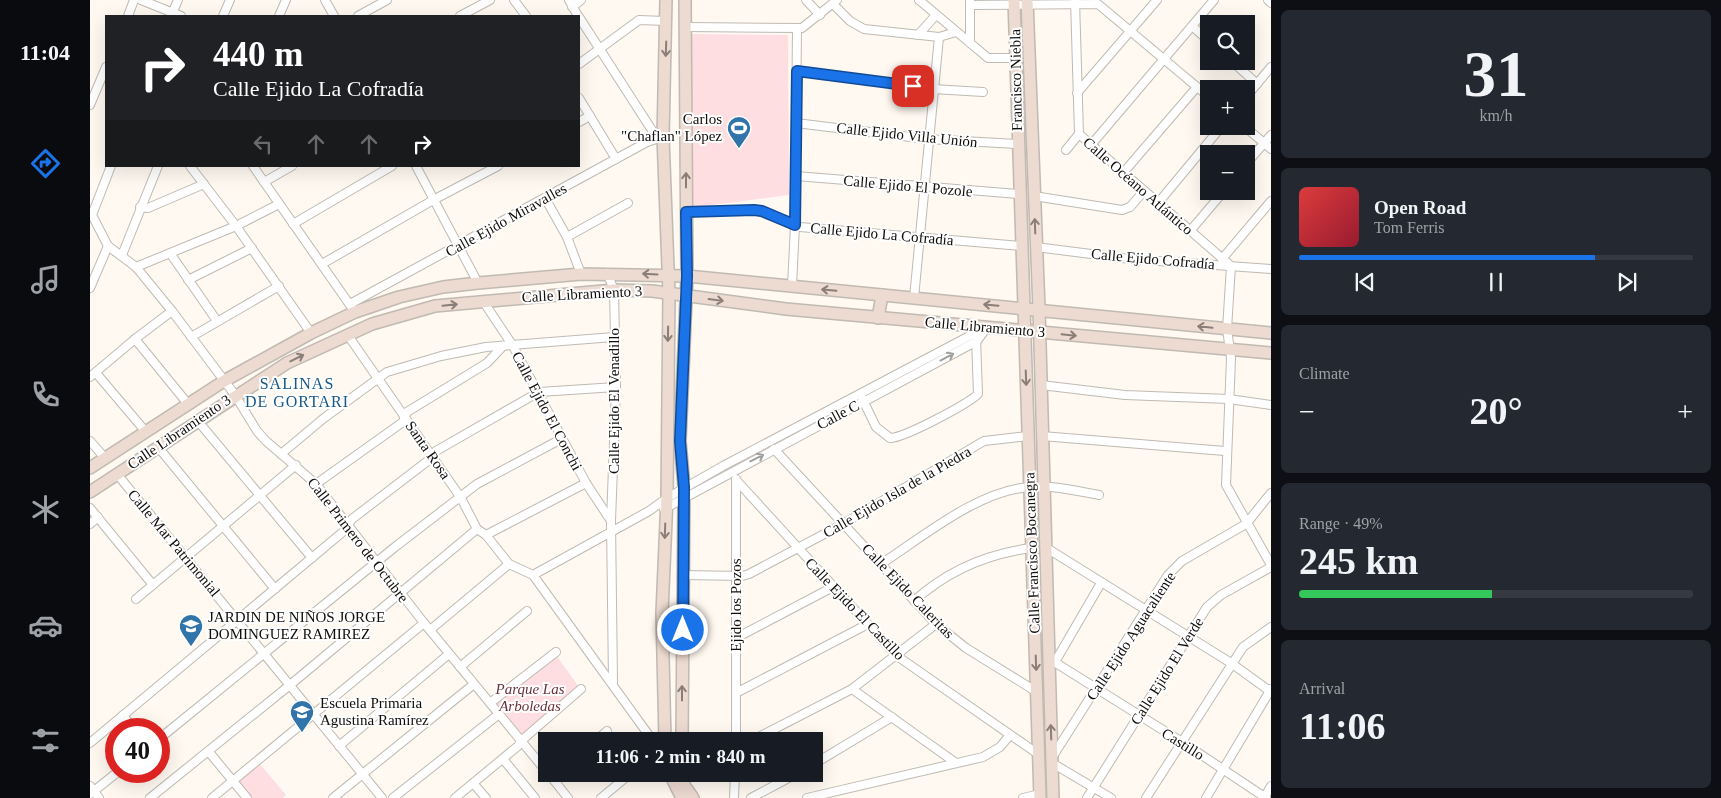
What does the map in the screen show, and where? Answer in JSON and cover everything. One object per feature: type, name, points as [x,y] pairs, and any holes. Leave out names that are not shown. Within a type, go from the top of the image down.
[{"type":"street","points":[[128,15],[134,0]]},
{"type":"street","points":[[141,0],[172,14],[178,0]]},
{"type":"street","points":[[223,15],[230,0]]},
{"type":"street","points":[[279,15],[286,0]]},
{"type":"street","points":[[325,0],[333,15]]},
{"type":"street","points":[[360,15],[387,0]]},
{"type":"street","points":[[462,15],[490,0]]},
{"type":"street","points":[[514,0],[525,15]]},
{"type":"street","points":[[578,15],[570,3],[581,0]]},
{"type":"street","points":[[665,732],[662,613],[666,503],[669,275],[660,138],[666,0]]},
{"type":"street","points":[[682,732],[684,492],[680,441],[687,276],[686,0]]},
{"type":"street","points":[[806,0],[820,15]]},
{"type":"street","points":[[918,0],[988,58],[1017,58]]},
{"type":"street","points":[[1078,93],[1157,0]]},
{"type":"street","points":[[1091,145],[1214,0]]},
{"type":"street","points":[[1268,0],[1271,3]]},
{"type":"street","name":"Calle Océano Atlántico","points":[[1075,1],[1079,134],[1231,266]]},
{"type":"street","points":[[686,27],[797,29],[807,26],[835,2],[850,21],[864,29],[939,37],[956,32]]},
{"type":"street","name":"Francisco Niebla","points":[[1014,2],[1022,246]]},
{"type":"street","name":"Francisco Niebla","points":[[1027,2],[1031,156],[1036,247]]},
{"type":"street","points":[[970,43],[970,3],[1099,2],[1130,31],[1200,90]]},
{"type":"street","points":[[918,35],[936,15]]},
{"type":"street","points":[[580,18],[660,138]]},
{"type":"street","points":[[580,63],[640,20],[666,21]]},
{"type":"street","points":[[1192,26],[1200,33]]},
{"type":"street","points":[[792,286],[796,176],[797,29]]},
{"type":"street","points":[[914,298],[927,139],[939,37]]},
{"type":"street","points":[[1255,87],[1271,67]]},
{"type":"street","points":[[90,105],[105,70]]},
{"type":"street","points":[[1242,70],[1258,84]]},
{"type":"street","points":[[797,71],[933,89],[982,92]]},
{"type":"street","points":[[1123,173],[1197,87]]},
{"type":"street","points":[[580,100],[616,159]]},
{"type":"street","points":[[580,121],[590,116]]},
{"type":"street","name":"Calle Ejido Villa Unión","points":[[796,123],[927,139],[1018,144]]},
{"type":"street","points":[[1066,150],[1079,134]]},
{"type":"street","points":[[1158,203],[1215,135]]},
{"type":"street","points":[[1255,135],[1271,149]]},
{"type":"street","points":[[1255,154],[1271,135]]},
{"type":"street","name":"Calle Ejido Miravalles","points":[[352,308],[545,198],[616,159],[660,138]]},
{"type":"street","points":[[90,288],[108,246],[91,215],[111,167]]},
{"type":"street","points":[[122,255],[158,167]]},
{"type":"street","points":[[191,167],[252,248],[311,333]]},
{"type":"street","points":[[254,167],[352,308]]},
{"type":"street","points":[[264,182],[290,167]]},
{"type":"street","points":[[293,224],[390,167]]},
{"type":"street","points":[[417,167],[478,283]]},
{"type":"street","points":[[322,264],[434,199],[496,167]]},
{"type":"street","name":"Calle Ejido El Pozole","points":[[796,176],[923,188],[1019,194]]},
{"type":"street","points":[[140,207],[148,208],[204,184]]},
{"type":"street","points":[[1034,196],[1122,210],[1130,207],[1144,191]]},
{"type":"street","points":[[545,198],[567,237],[581,274]]},
{"type":"street","points":[[1190,231],[1216,200]]},
{"type":"street","points":[[1222,259],[1271,201]]},
{"type":"street","points":[[567,237],[628,202]]},
{"type":"street","points":[[136,267],[236,226],[280,204]]},
{"type":"street","name":"Calle Ejido La Cofradía","points":[[686,212],[754,210],[762,211],[795,225],[919,238],[1022,246]]},
{"type":"street","name":"Calle Primero de Octubre","points":[[108,246],[136,267],[172,311],[235,395],[257,431],[316,484],[400,594],[538,760]]},
{"type":"street","name":"Calle Francisco Bocanegra","points":[[1022,246],[1040,796]]},
{"type":"street","name":"Calle Francisco Bocanegra","points":[[1036,247],[1045,547],[1051,660],[1053,798]]},
{"type":"street","name":"Calle Ejido Cofradía","points":[[1036,247],[1130,259],[1270,268]]},
{"type":"street","points":[[188,280],[252,248]]},
{"type":"street","points":[[170,253],[217,321]]},
{"type":"street","points":[[1231,266],[1227,329],[1229,399],[1225,451],[1226,485],[1271,566]]},
{"type":"street","name":"Calle Libramiento 3","points":[[90,468],[224,381],[352,308],[421,291],[478,283],[581,274],[687,276],[1271,333]]},
{"type":"street","name":"Calle Ejido El Venadillo","points":[[607,274],[614,290],[616,387],[611,521],[612,682]]},
{"type":"street","points":[[191,336],[279,286]]},
{"type":"street","name":"Calle Libramiento 3","points":[[90,492],[235,395],[287,363],[348,334],[434,306],[614,290],[669,293],[979,332],[1024,330],[1271,353]]},
{"type":"street","points":[[878,318],[882,295]]},
{"type":"street","name":"Calle Ejido El Conchi","points":[[483,301],[539,392],[586,483],[611,521]]},
{"type":"street","points":[[146,432],[93,375],[135,339],[172,311]]},
{"type":"street","points":[[862,398],[876,426],[890,438],[897,438],[920,427],[978,394],[979,332]]},
{"type":"street","name":"Calle C","points":[[684,492],[862,398],[979,332]]},
{"type":"street","name":"Santa Rosa","points":[[348,334],[461,498],[477,529],[486,535],[510,564]]},
{"type":"street","points":[[281,454],[387,372],[441,356],[503,346],[614,336]]},
{"type":"street","points":[[135,339],[188,404]]},
{"type":"street","points":[[316,484],[403,422],[407,412],[487,362],[503,346]]},
{"type":"street","points":[[1041,385],[1125,395],[1229,399],[1271,405]]},
{"type":"street","points":[[90,743],[344,531],[347,525],[429,460],[436,450],[539,392],[616,387]]},
{"type":"street","points":[[197,420],[312,558]]},
{"type":"street","name":"Calle Ejido Isla de la Piedra","points":[[683,575],[736,576],[749,574],[843,524],[984,441],[1028,436]]},
{"type":"street","points":[[1042,436],[1225,451]]},
{"type":"street","name":"Calle C","points":[[684,492],[730,472],[774,449],[789,437]]},
{"type":"street","points":[[170,730],[264,653],[461,498],[492,475],[563,438]]},
{"type":"street","points":[[90,441],[105,458]]},
{"type":"street","points":[[158,447],[275,589]]},
{"type":"street","name":"Calle Ejido Caleritas","points":[[774,449],[936,624],[966,648],[1037,692]]},
{"type":"street","points":[[136,599],[296,465]]},
{"type":"street","points":[[730,472],[737,481]]},
{"type":"street","name":"Calle Mar Patrimonial","points":[[117,474],[382,798]]},
{"type":"street","name":"Calle Ejido El Castillo","points":[[737,481],[797,549],[897,656],[1038,754]]},
{"type":"street","name":"Ejido los Pozos","points":[[736,732],[737,481]]},
{"type":"street","points":[[486,535],[586,483]]},
{"type":"street","points":[[882,564],[948,520],[995,494],[1029,487],[1043,487],[1099,494]]},
{"type":"street","points":[[533,574],[684,492]]},
{"type":"street","name":"Calle Ejido Aguacaliente","points":[[1052,760],[1168,575],[1182,561],[1246,524],[1271,493]]},
{"type":"street","points":[[90,508],[153,585]]},
{"type":"street","points":[[90,524],[98,518]]},
{"type":"street","points":[[150,798],[290,686],[477,529]]},
{"type":"street","points":[[1045,547],[1231,663],[1270,691],[1206,798]]},
{"type":"street","points":[[914,600],[934,583],[972,564],[1003,552],[1031,548]]},
{"type":"street","points":[[430,630],[510,564],[533,574],[647,732]]},
{"type":"street","name":"Calle Ejido El Verde","points":[[1087,798],[1187,637],[1213,601],[1271,566]]},
{"type":"street","points":[[1051,660],[1101,583]]},
{"type":"street","points":[[736,638],[833,587]]},
{"type":"street","points":[[460,667],[527,610]]},
{"type":"street","points":[[212,798],[233,783],[424,623]]},
{"type":"street","points":[[736,693],[868,624]]},
{"type":"street","points":[[768,732],[852,689],[936,624]]},
{"type":"street","points":[[1146,798],[1231,663],[1251,639],[1271,627]]},
{"type":"street","points":[[490,703],[556,652]]},
{"type":"street","points":[[339,746],[449,654]]},
{"type":"street","name":"Castillo","points":[[1051,660],[1096,690],[1182,742],[1265,798]]},
{"type":"street","points":[[333,798],[474,684]]},
{"type":"street","points":[[455,798],[503,759],[581,689]]},
{"type":"street","points":[[852,689],[956,763]]},
{"type":"street","points":[[393,798],[499,714]]},
{"type":"street","points":[[823,759],[892,717]]},
{"type":"street","points":[[807,798],[993,753],[1010,736]]},
{"type":"street","points":[[209,752],[247,798]]},
{"type":"street","points":[[503,759],[535,798]]},
{"type":"street","points":[[1052,760],[1110,798]]},
{"type":"street","points":[[93,792],[105,782]]},
{"type":"street","name":"Calle Primero de Octubre","points":[[557,782],[568,798]]},
{"type":"street","points":[[601,798],[620,782]]},
{"type":"street","points":[[674,782],[682,798]]},
{"type":"street","points":[[683,782],[693,798]]},
{"type":"street","points":[[734,782],[734,798]]},
{"type":"street","points":[[750,798],[781,782]]},
{"type":"street","points":[[473,783],[486,798]]},
{"type":"street","points":[[1265,798],[1271,786]]},
{"type":"street","points":[[1023,798],[1040,796]]},
{"type":"green space","points":[[689,34],[788,35],[789,195],[689,208]]},
{"type":"green space","name":"Parque Las Arboledas","points":[[553,651],[579,687],[519,738],[488,700]]},
{"type":"green space","points":[[259,763],[286,795],[283,798],[246,798],[235,784]]},
{"type":"place","name":"Carlos \"Chaflan\" López","points":[[739,149]]},
{"type":"place","name":"JARDIN DE NIÑOS JORGE DOMINGUEZ RAMIREZ","points":[[191,647]]},
{"type":"place","name":"Escuela Primaria Agustina Ramírez","points":[[302,733]]},
{"type":"district","name":"SALINAS DE GORTARI","points":[[297,392]]},
{"type":"route","points":[[683,630],[684,487],[680,441],[687,276],[686,212],[754,210],[762,211],[795,225],[797,71],[913,86]]}]
